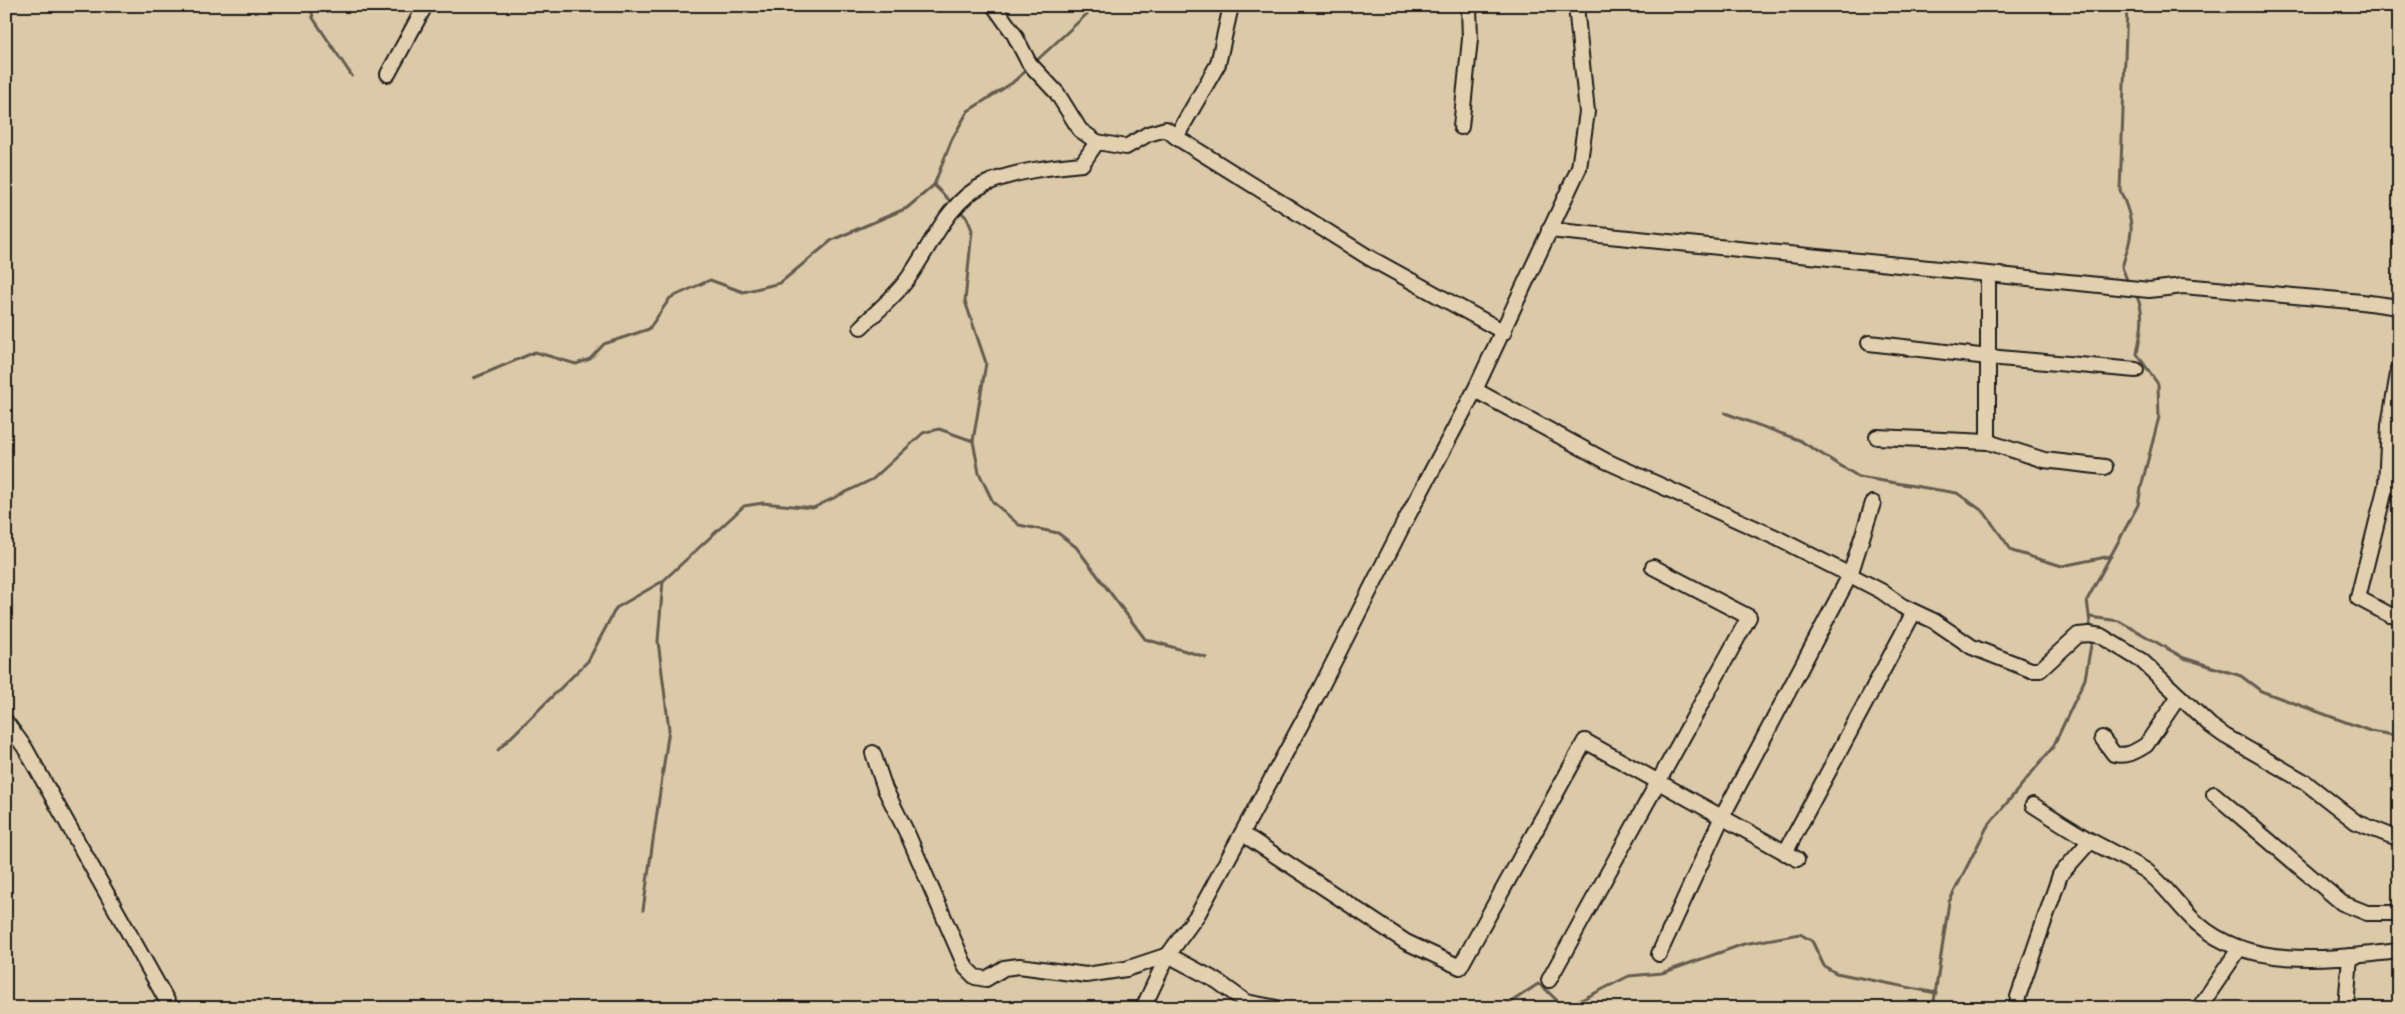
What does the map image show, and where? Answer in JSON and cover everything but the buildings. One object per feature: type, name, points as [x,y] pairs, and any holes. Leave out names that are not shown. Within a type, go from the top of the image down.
[{"type":"street","points":[[388,74],[425,6]]},
{"type":"street","points":[[994,6],[1014,34],[1029,63],[1057,93],[1080,130],[1097,142],[1126,147],[1148,134],[1166,129],[1368,257],[1504,332]]},
{"type":"street","points":[[1176,137],[1218,64],[1231,6]]},
{"type":"street","points":[[1461,127],[1470,39],[1469,6]]},
{"type":"street","points":[[1143,1008],[1168,955],[1198,914],[1242,834],[1475,390],[1504,332],[1579,168],[1587,112],[1576,6]]},
{"type":"street","points":[[861,327],[908,279],[934,236],[965,198],[985,185],[1004,179],[1040,170],[1082,164],[1097,142]]},
{"type":"street","points":[[1549,230],[2149,290],[2182,286],[2399,307]]},
{"type":"street","points":[[1988,274],[1988,442]]},
{"type":"street","points":[[1869,344],[2136,370]]},
{"type":"street","points":[[2399,368],[2389,425],[2392,487],[2358,598],[2390,615],[2399,616]]},
{"type":"street","points":[[1475,390],[1606,461],[1777,538],[1850,575],[1881,591],[1914,612],[1934,621],[1972,646],[2031,670],[2040,670],[2078,635],[2101,636],[2142,661],[2218,731],[2305,782],[2356,822],[2399,839]]},
{"type":"street","points":[[1877,437],[1988,442],[2044,460],[2105,467]]},
{"type":"street","points":[[1658,954],[1722,817],[1850,575],[1873,503]]},
{"type":"street","points":[[1549,980],[1748,617],[1653,567]]},
{"type":"street","points":[[1242,834],[1406,942],[1460,967],[1584,741],[1791,856],[1914,612]]},
{"type":"street","points":[[2102,738],[2114,754],[2123,756],[2138,750],[2146,745],[2179,696]]},
{"type":"street","points":[[6,722],[25,748],[171,1008]]},
{"type":"street","points":[[873,753],[885,790],[908,835],[966,968],[975,977],[986,979],[1004,968],[1019,966],[1086,975],[1126,969],[1168,955],[1217,981],[1246,1002],[1277,1008]]},
{"type":"street","points":[[2214,794],[2342,903],[2367,913],[2399,913]]},
{"type":"street","points":[[2033,805],[2090,841],[2145,871],[2174,897],[2198,924],[2222,941],[2239,949],[2271,957],[2350,956],[2399,951]]},
{"type":"street","points":[[2017,1008],[2018,997],[2060,875],[2090,841]]},
{"type":"street","points":[[2199,1008],[2239,949]]},
{"type":"street","points":[[2346,1008],[2350,956]]},
{"type":"waterway","points":[[311,6],[313,18],[352,76]]},
{"type":"waterway","points":[[1034,63],[1088,13],[1090,6]]},
{"type":"waterway","points":[[2127,6],[2120,190],[2131,221],[2129,245],[2122,267],[2129,285]]},
{"type":"waterway","points":[[474,378],[535,352],[576,364],[590,359],[604,344],[649,329],[670,298],[710,280],[743,292],[780,283],[832,240],[907,208],[934,185],[952,139],[968,111],[1012,83],[1028,69]]},
{"type":"waterway","points":[[934,185],[953,204]]},
{"type":"waterway","points":[[959,210],[967,218],[972,230],[965,301],[986,363],[973,441],[979,473],[993,502],[1019,525],[1058,533],[1076,547],[1145,639],[1206,657]]},
{"type":"waterway","points":[[2091,631],[2087,600],[2138,505],[2159,417],[2158,384],[2137,354],[2142,316],[2139,301],[2135,294]]},
{"type":"waterway","points":[[1725,413],[1799,440],[1859,477],[1957,493],[1984,512],[2012,551],[2062,566],[2111,556]]},
{"type":"waterway","points":[[498,750],[588,661],[616,608],[663,581],[744,506],[763,503],[813,508],[873,479],[923,433],[939,429],[973,441]]},
{"type":"waterway","points":[[643,910],[669,729],[658,641],[663,581]]},
{"type":"waterway","points":[[2090,617],[2119,621],[2184,658],[2241,676],[2261,691],[2370,731],[2399,736]]},
{"type":"waterway","points":[[1933,1008],[1949,902],[1987,827],[2053,747],[2085,679],[2092,639]]},
{"type":"waterway","points":[[1502,1008],[1538,984],[1563,1005],[1575,1003],[1629,976],[1662,973],[1744,944],[1800,934],[1812,941],[1824,966],[1836,973],[1936,993]]}]
